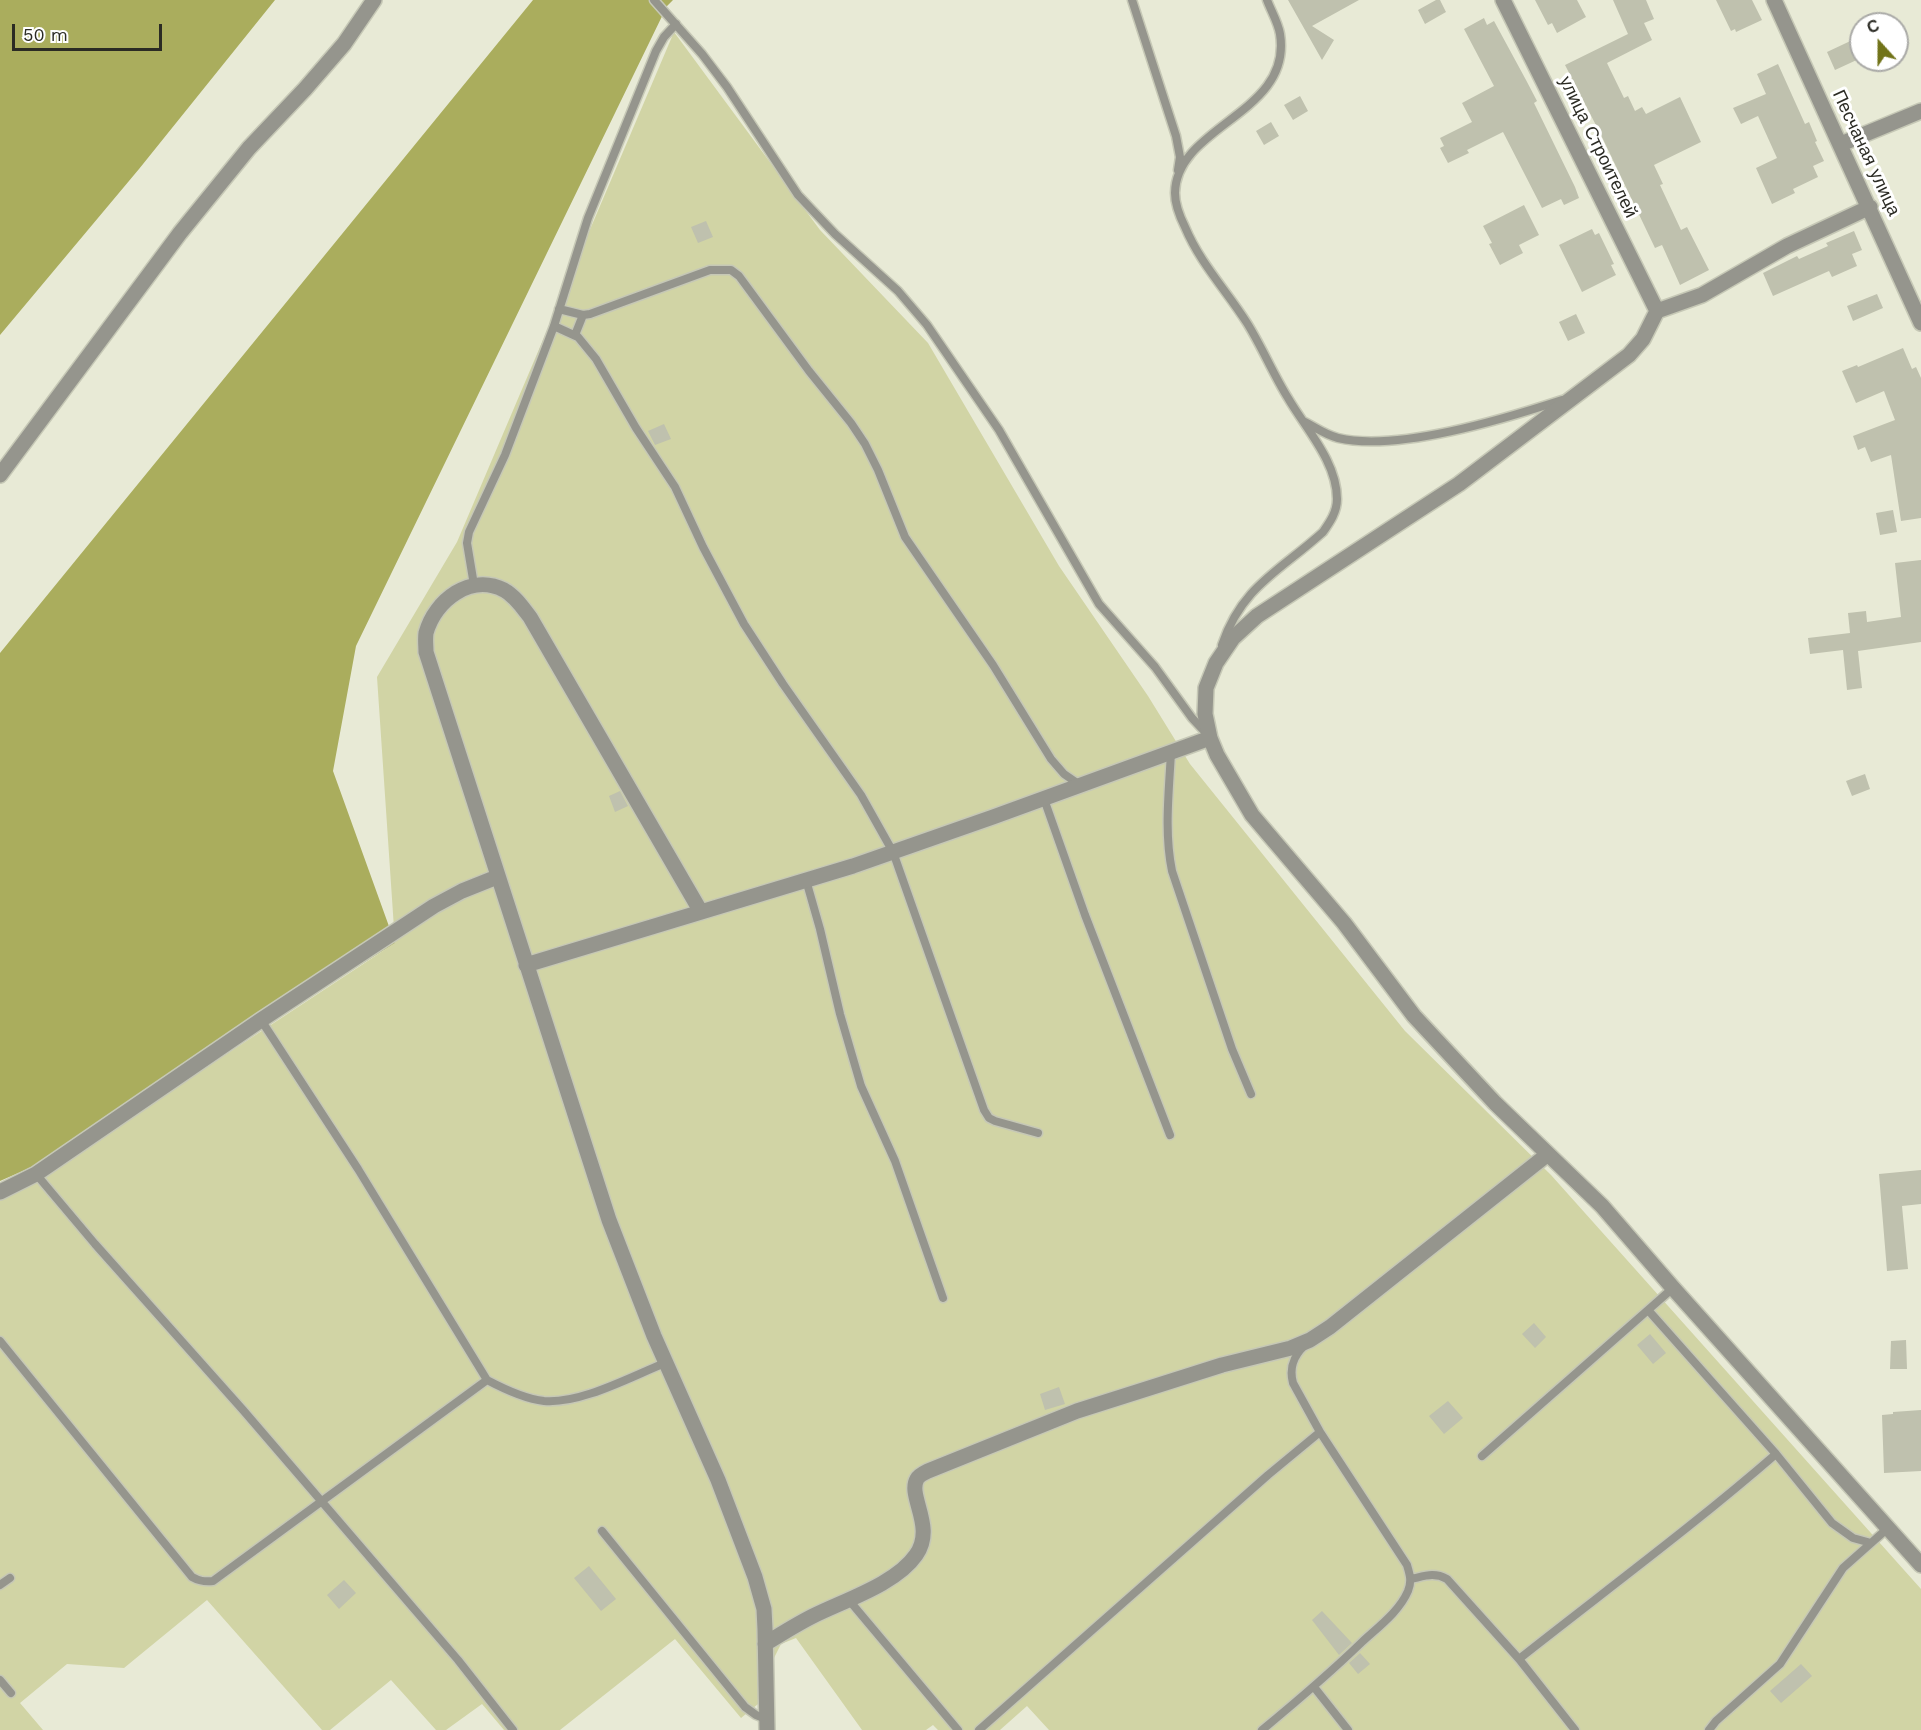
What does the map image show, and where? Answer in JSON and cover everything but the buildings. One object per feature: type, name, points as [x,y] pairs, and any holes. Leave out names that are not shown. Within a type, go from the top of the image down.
[{"type":"street","points":[[0,475],[180,233],[249,148],[344,44],[374,0]]},
{"type":"street","name":"улица Строителей","points":[[1503,0],[1657,311]]},
{"type":"street","name":"Песчаная улица","points":[[1774,0],[1921,322]]},
{"type":"street","points":[[1841,144],[1921,111]]},
{"type":"street","points":[[1870,207],[1787,246],[1702,295],[1657,311],[1643,339],[1629,355],[1500,455],[1257,616],[1233,638],[1216,663],[1206,688],[1205,714],[1210,738],[1233,784],[1252,815],[1338,915],[1414,1017],[1495,1103],[1602,1206],[1921,1565]]},
{"type":"street","points":[[701,912],[530,617],[507,591],[491,585],[474,585],[457,591],[442,603],[431,620],[426,636],[426,652],[609,1220],[665,1363],[718,1480],[755,1577],[764,1609],[766,1725]]},
{"type":"street","points":[[526,965],[893,852],[1210,738]]},
{"type":"street","points":[[0,1192],[36,1174],[261,1020],[434,906],[462,891],[497,877]]},
{"type":"street","points":[[765,1644],[800,1622],[895,1574],[915,1558],[920,1550],[924,1531],[915,1487],[916,1480],[928,1471],[1077,1411],[1222,1365],[1291,1348],[1310,1340],[1330,1327],[1548,1154]]},
{"type":"lane","points":[[654,0],[727,87],[798,195],[835,234],[898,291],[927,325],[999,430],[1099,604],[1155,667],[1192,718],[1210,738]]},
{"type":"lane","points":[[1132,0],[1176,136],[1180,157],[1175,193],[1178,208],[1198,254],[1246,322],[1288,398],[1322,452],[1332,474],[1337,501],[1335,511],[1323,532],[1251,592],[1238,609],[1228,626],[1216,663]]},
{"type":"lane","points":[[1178,176],[1185,161],[1202,143],[1263,93],[1272,81],[1277,69],[1280,34],[1267,0]]},
{"type":"lane","points":[[474,585],[467,543],[469,532],[505,455],[554,326],[588,218],[656,51],[664,37],[676,24]]},
{"type":"lane","points":[[559,309],[583,315],[710,270],[731,270],[739,276],[809,371],[851,423],[878,470],[905,537],[993,665],[1052,759],[1064,774],[1081,785]]},
{"type":"lane","points":[[574,335],[583,315]]},
{"type":"lane","points":[[554,326],[574,335],[588,346],[636,428],[675,487],[703,547],[744,624],[861,795],[893,852],[984,1110],[989,1118],[996,1121],[1038,1133]]},
{"type":"lane","points":[[1302,420],[1337,438],[1384,441],[1458,429],[1523,413],[1574,396]]},
{"type":"lane","points":[[1171,752],[1167,831],[1172,871],[1232,1049],[1251,1094]]},
{"type":"lane","points":[[1044,799],[1085,915],[1170,1135]]},
{"type":"lane","points":[[806,880],[861,1086],[895,1161],[943,1298]]},
{"type":"lane","points":[[261,1020],[358,1169],[487,1380],[518,1394],[542,1401],[560,1401],[581,1397],[665,1363]]},
{"type":"lane","points":[[36,1174],[458,1660],[513,1730]]},
{"type":"lane","points":[[1482,1456],[1673,1288]]},
{"type":"lane","points":[[1648,1310],[1776,1454],[1832,1523],[1853,1538],[1871,1543]]},
{"type":"lane","points":[[1262,1730],[1314,1687],[1390,1616],[1405,1597],[1411,1579],[1407,1565],[1320,1432],[1293,1383],[1291,1375],[1295,1355],[1310,1340]]},
{"type":"lane","points":[[0,1341],[192,1576],[199,1581],[213,1581],[487,1380]]},
{"type":"lane","points":[[979,1730],[1268,1475],[1320,1432]]},
{"type":"lane","points":[[1519,1659],[1692,1524],[1776,1454]]},
{"type":"lane","points":[[1709,1730],[1716,1721],[1780,1664],[1843,1568],[1888,1528]]},
{"type":"lane","points":[[602,1531],[745,1707],[766,1725]]},
{"type":"lane","points":[[1411,1579],[1430,1574],[1439,1574],[1447,1579],[1519,1659],[1575,1730]]},
{"type":"lane","points":[[0,1585],[10,1578]]},
{"type":"lane","points":[[848,1599],[958,1730]]},
{"type":"lane","points":[[0,1680],[11,1693]]},
{"type":"lane","points":[[1314,1687],[1348,1730]]},
{"type":"green space","points":[[0,0],[275,0],[139,169],[0,335]]},
{"type":"green space","points":[[533,0],[673,0],[667,6],[356,646],[333,771],[395,943],[59,1155],[0,1181],[0,653]]},
{"type":"green space","points":[[674,32],[820,230],[928,343],[1059,566],[1148,696],[1190,764],[1405,1031],[1551,1175],[1921,1589],[1921,1730],[1049,1730],[1027,1706],[1000,1730],[938,1730],[933,1725],[926,1730],[862,1730],[796,1638],[781,1644],[773,1660],[769,1695],[741,1718],[675,1639],[560,1730],[504,1730],[482,1704],[446,1730],[436,1730],[391,1680],[330,1730],[322,1730],[207,1600],[124,1668],[67,1664],[20,1703],[43,1730],[0,1730],[0,1201],[395,943],[377,677],[457,542]]}]
